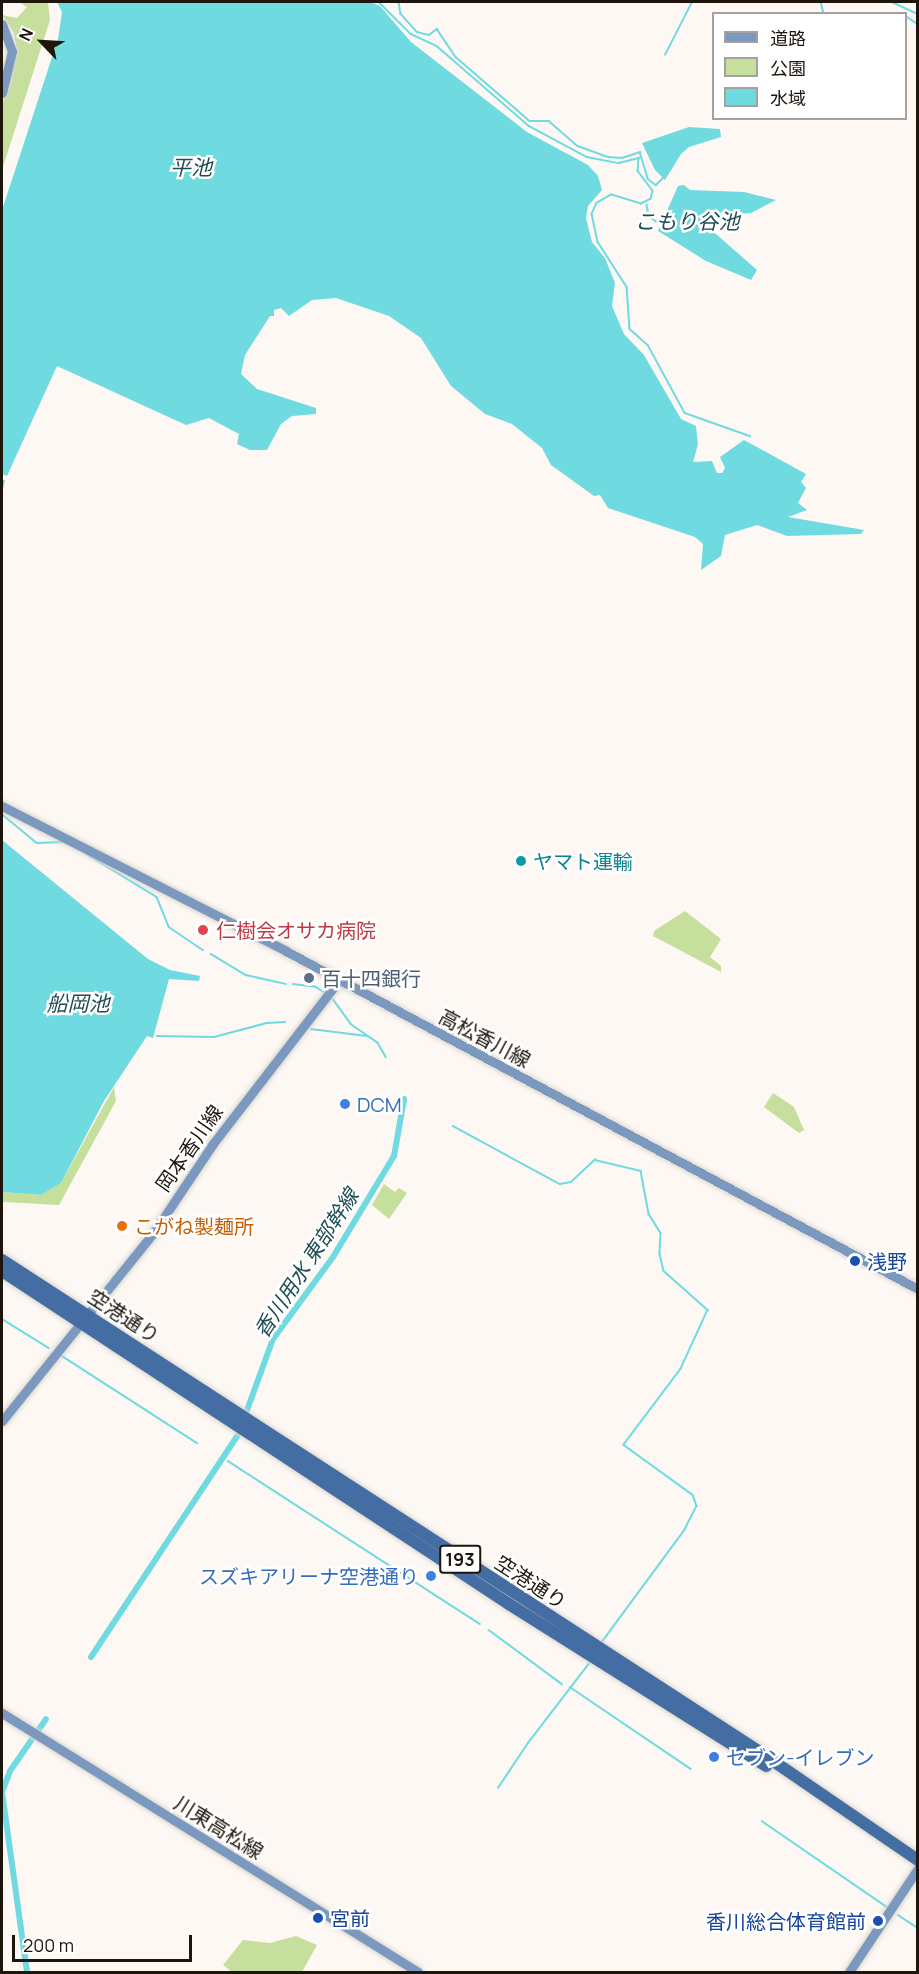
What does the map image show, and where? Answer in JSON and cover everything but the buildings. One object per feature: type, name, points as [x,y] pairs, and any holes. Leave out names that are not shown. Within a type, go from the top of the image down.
[{"type":"highway","name":"空港通り","points":[[2,1260],[82,1318]]},
{"type":"highway","name":"空港通り","points":[[2,1271],[82,1318],[763,1754],[917,1867]]},
{"type":"main road","points":[[2,24],[12,51],[2,93]]},
{"type":"main road","name":"高松香川線","points":[[2,806],[339,980],[918,1289]]},
{"type":"main road","name":"岡本香川線","points":[[2,1421],[82,1318],[154,1232],[202,1158],[339,980]]},
{"type":"main road","name":"川東高松線","points":[[2,1713],[418,1972]]},
{"type":"main road","points":[[849,1972],[917,1867]]},
{"type":"green space","points":[[19,2],[48,2],[50,20],[2,170],[2,107],[17,51],[14,33],[2,15],[17,18],[27,7]]},
{"type":"green space","points":[[685,911],[721,939],[710,957],[721,966],[721,972],[653,936],[654,931]]},
{"type":"green space","points":[[114,1087],[116,1101],[59,1205],[2,1202],[2,1192],[41,1195],[61,1183]]},
{"type":"green space","points":[[773,1093],[794,1107],[804,1130],[799,1133],[764,1107]]},
{"type":"green space","points":[[384,1184],[395,1192],[399,1188],[407,1193],[389,1219],[372,1205]]},
{"type":"green space","points":[[296,1936],[317,1945],[302,1972],[232,1972],[223,1965],[243,1940],[270,1943]]},
{"type":"water","name":"平池","points":[[57,2],[371,2],[380,6],[411,42],[527,132],[588,165],[598,176],[602,190],[588,206],[586,218],[592,242],[605,258],[615,283],[612,306],[624,334],[644,355],[681,419],[696,426],[698,444],[693,462],[712,461],[717,473],[722,473],[725,468],[720,457],[744,440],[806,474],[801,482],[806,488],[798,503],[807,510],[788,517],[864,530],[861,534],[787,536],[757,525],[725,535],[721,556],[701,570],[703,544],[695,537],[608,508],[600,495],[594,496],[551,465],[542,448],[512,424],[485,414],[451,386],[421,338],[389,316],[336,298],[312,300],[289,316],[281,308],[274,310],[274,316],[270,316],[245,355],[241,374],[257,389],[316,408],[316,414],[292,416],[281,424],[267,450],[250,450],[237,444],[239,434],[209,418],[186,425],[57,366],[7,476],[2,474],[2,210],[58,39],[62,12]]},
{"type":"water","points":[[689,127],[720,129],[721,137],[689,147],[681,154],[665,180],[655,170],[642,143]]},
{"type":"water","name":"こもり谷池","points":[[684,185],[690,190],[744,192],[776,200],[751,213],[719,215],[708,227],[757,270],[751,280],[706,261],[658,231],[678,186]]},
{"type":"water","name":"船岡池","points":[[2,840],[148,959],[170,970],[200,976],[199,981],[169,979],[153,1038],[147,1036],[104,1101],[61,1183],[41,1195],[2,1192]]},
{"type":"waterway","points":[[379,2],[411,34],[437,46],[529,126],[587,157],[619,163],[639,158],[638,171],[653,191],[651,199],[641,204],[611,195],[597,203],[592,214],[598,242],[627,287],[630,329],[648,345],[685,413],[750,436]]},
{"type":"waterway","points":[[399,2],[401,14],[417,32],[429,35],[437,29],[456,57],[530,121],[549,121],[578,146],[609,157],[622,158],[640,152],[648,179],[656,185],[664,177]]},
{"type":"waterway","points":[[665,55],[692,2]]},
{"type":"waterway","points":[[821,2],[824,12]]},
{"type":"waterway","points":[[892,2],[918,14]]},
{"type":"waterway","points":[[907,17],[918,24]]},
{"type":"waterway","points":[[647,205],[649,216],[658,223]]},
{"type":"waterway","points":[[2,489],[4,481]]},
{"type":"waterway","points":[[2,814],[37,843],[63,842]]},
{"type":"waterway","points":[[88,855],[157,897],[169,927],[203,950]]},
{"type":"waterway","points":[[211,954],[246,975],[286,984]]},
{"type":"waterway","points":[[293,984],[316,987],[324,992]]},
{"type":"waterway","points":[[333,999],[351,1024],[378,1043],[386,1057]]},
{"type":"waterway","points":[[157,1036],[214,1037],[267,1023],[285,1022]]},
{"type":"waterway","points":[[311,1029],[367,1036]]},
{"type":"waterway","name":"香川用水 東部幹線","points":[[246,1413],[273,1339],[333,1257],[394,1156],[404,1099]]},
{"type":"waterway","points":[[453,1126],[560,1184],[571,1182],[595,1160],[641,1171],[649,1214],[661,1233],[660,1254],[664,1271],[708,1310],[681,1369],[624,1445],[693,1495],[697,1506],[685,1530],[601,1644]]},
{"type":"waterway","points":[[2,1319],[49,1348]]},
{"type":"waterway","points":[[62,1356],[197,1443]]},
{"type":"waterway","name":"香川用水 東部幹線","points":[[91,1657],[237,1436]]},
{"type":"waterway","points":[[228,1461],[480,1624]]},
{"type":"waterway","points":[[489,1630],[562,1684]]},
{"type":"waterway","points":[[498,1788],[528,1743],[591,1661]]},
{"type":"waterway","points":[[570,1687],[691,1769]]},
{"type":"waterway","name":"香川用水 東部幹線","points":[[27,1972],[2,1792],[10,1771],[46,1719]]},
{"type":"waterway","points":[[762,1821],[887,1907]]},
{"type":"waterway","points":[[898,1915],[918,1928]]},
{"type":"place","name":"ヤマト運輸","points":[[521,861]]},
{"type":"place","name":"仁樹会オサカ病院","points":[[203,930]]},
{"type":"place","name":"百十四銀行","points":[[309,978]]},
{"type":"place","name":"DCM","points":[[345,1104]]},
{"type":"place","name":"こがね製麺所","points":[[122,1226]]},
{"type":"place","name":"浅野","points":[[855,1261]]},
{"type":"place","name":"スズキアリーナ空港通り","points":[[431,1576]]},
{"type":"place","name":"セブン-イレブン","points":[[714,1757]]},
{"type":"place","name":"宮前","points":[[318,1918]]},
{"type":"place","name":"香川総合体育館前","points":[[878,1921]]}]
